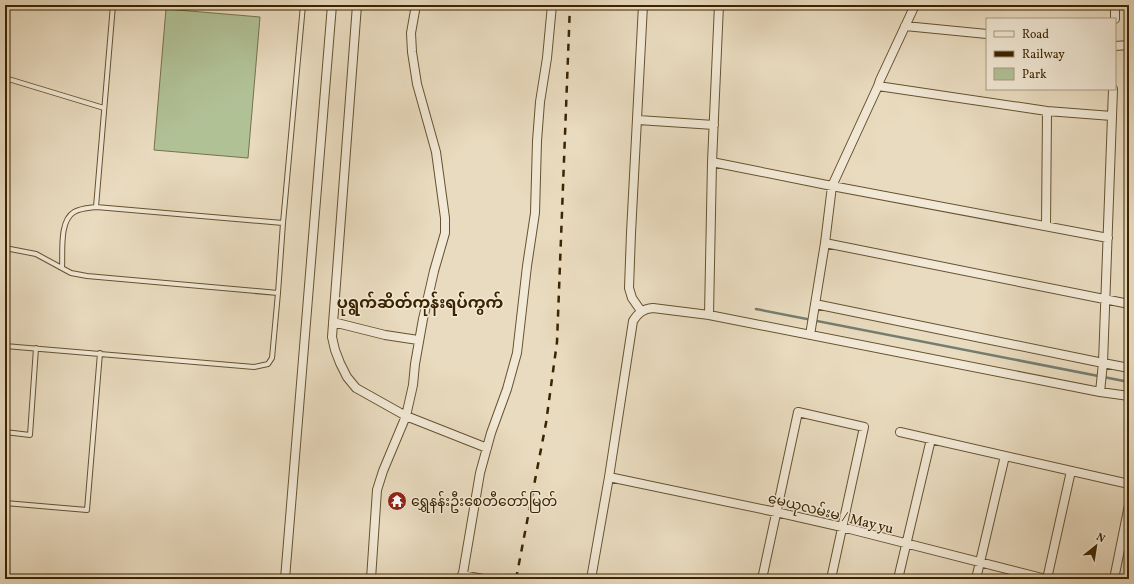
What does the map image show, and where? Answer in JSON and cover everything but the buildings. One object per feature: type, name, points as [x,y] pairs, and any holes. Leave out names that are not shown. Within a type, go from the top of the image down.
[{"type":"street","points":[[285,579],[332,5]]},
{"type":"street","points":[[357,5],[332,337],[335,350],[347,378],[356,388],[406,416],[487,448]]},
{"type":"street","points":[[371,579],[377,490],[383,471],[406,416],[413,385],[414,364],[418,340],[434,271],[445,233],[445,218],[436,152],[416,84],[411,33],[416,5]]},
{"type":"street","points":[[483,579],[462,577],[480,472],[517,353],[526,266],[535,213],[537,141],[540,102],[547,58],[552,5]]},
{"type":"street","points":[[641,311],[632,298],[629,288],[643,5]]},
{"type":"street","points":[[709,315],[712,162],[719,5]]},
{"type":"street","points":[[811,333],[832,186],[915,5]]},
{"type":"street","points":[[1115,5],[1115,18]]},
{"type":"street","points":[[905,26],[986,34]]},
{"type":"street","points":[[1116,46],[1129,45]]},
{"type":"street","points":[[878,86],[1047,111],[1112,116]]},
{"type":"street","points":[[1101,388],[1106,300],[1113,90]]},
{"type":"street","points":[[1046,226],[1047,111]]},
{"type":"street","points":[[638,120],[714,125]]},
{"type":"street","points":[[712,162],[1108,238]]},
{"type":"street","points":[[825,243],[1129,304]]},
{"type":"street","points":[[815,304],[1103,366],[1129,368]]},
{"type":"street","points":[[591,579],[609,477],[633,320],[641,311],[647,308],[709,315],[811,333],[1101,388],[1129,396]]},
{"type":"street","points":[[333,322],[384,335],[418,340]]},
{"type":"street","points":[[762,579],[798,412],[864,427],[831,579]]},
{"type":"street","points":[[900,432],[1129,484]]},
{"type":"street","points":[[898,579],[905,544],[931,439]]},
{"type":"street","points":[[976,579],[1005,456]]},
{"type":"street","points":[[1047,579],[1071,471]]},
{"type":"street","name":"မေယုလမ်းမ / May yu","points":[[609,477],[842,527],[1047,579]]},
{"type":"street","points":[[1114,579],[1129,505]]},
{"type":"lane","points":[[96,207],[113,5]]},
{"type":"lane","points":[[5,346],[254,367],[268,364],[272,358],[303,5]]},
{"type":"lane","points":[[5,78],[104,108]]},
{"type":"lane","points":[[62,268],[64,228],[68,218],[74,212],[83,208],[96,207],[284,223]]},
{"type":"lane","points":[[5,248],[36,254],[71,273],[87,276],[278,293]]},
{"type":"lane","points":[[5,432],[30,435],[36,348]]},
{"type":"lane","points":[[5,503],[87,510],[100,353]]},
{"type":"green space","points":[[166,9],[260,17],[248,158],[154,150]]},
{"type":"waterway","points":[[756,309],[1129,382]]},
{"type":"railway","points":[[516,579],[546,423],[557,342],[570,5]]},
{"type":"place","name":"ရွှေနန်းဦးစေတီတော်မြတ်","points":[[397,501]]},
{"type":"district","name":"ပုရွက်ဆိတ်ကုန်းရပ်ကွက်","points":[[420,302]]}]
